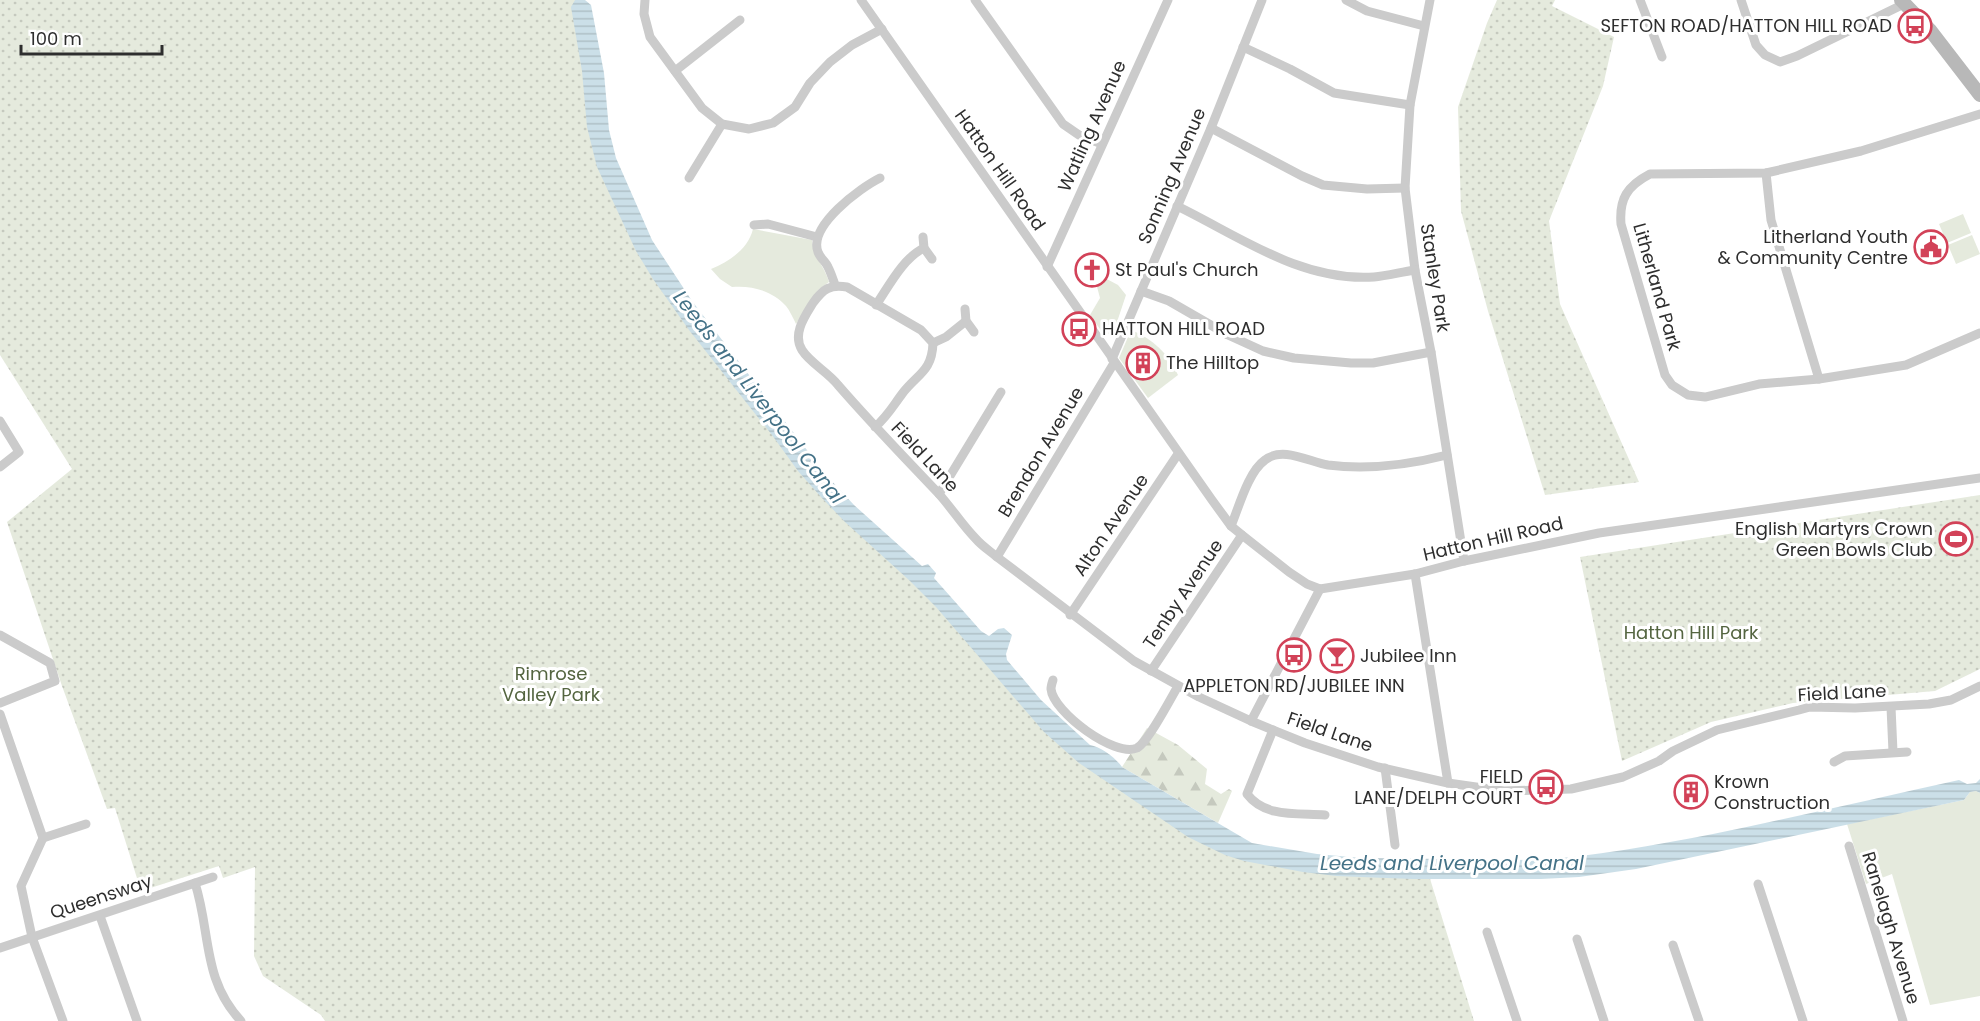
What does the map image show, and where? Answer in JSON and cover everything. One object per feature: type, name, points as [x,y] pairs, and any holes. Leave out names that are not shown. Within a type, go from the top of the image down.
[{"type":"main road","points":[[1903,2],[1930,30],[1980,95]]},
{"type":"street","points":[[645,0],[644,14],[650,37],[702,108],[722,124],[749,129],[773,123],[795,107],[810,83],[830,62],[852,45],[882,29]]},
{"type":"street","name":"Hatton Hill Road","points":[[861,0],[1178,454],[1231,526],[1307,584],[1320,589],[1415,574],[1464,561],[1599,533],[1980,478]]},
{"type":"street","points":[[975,0],[1063,124],[1079,135],[1102,144]]},
{"type":"street","name":"Watling Avenue","points":[[1047,267],[1168,0]]},
{"type":"street","name":"Sonning Avenue","points":[[1113,361],[1262,0]]},
{"type":"street","points":[[1346,0],[1367,11],[1424,26]]},
{"type":"street","name":"Stanley Park","points":[[1430,0],[1410,105],[1405,188],[1415,270],[1431,352],[1464,561]]},
{"type":"street","points":[[1640,0],[1662,57]]},
{"type":"street","points":[[1741,0],[1756,45],[1765,55],[1780,62],[1797,56],[1903,2]]},
{"type":"street","points":[[675,71],[740,20]]},
{"type":"street","points":[[1243,48],[1290,69],[1334,93],[1410,105]]},
{"type":"street","name":"Litherland Park","points":[[1980,114],[1861,151],[1766,172],[1650,174],[1636,181],[1625,195],[1620,209],[1621,224],[1665,375],[1672,385],[1688,394],[1705,397],[1759,384],[1819,379],[1906,365],[1980,333]]},
{"type":"street","points":[[689,178],[722,124]]},
{"type":"street","points":[[1211,128],[1323,185],[1367,189],[1405,188]]},
{"type":"street","points":[[1766,172],[1771,220],[1819,379]]},
{"type":"street","points":[[875,427],[886,418],[902,393],[927,369],[933,356],[933,343],[921,330],[847,287],[835,285],[818,251],[817,237],[823,226],[839,208],[867,184],[880,178]]},
{"type":"street","points":[[1177,206],[1251,245],[1305,268],[1343,276],[1373,277],[1415,270]]},
{"type":"street","points":[[754,225],[768,224],[817,237]]},
{"type":"street","points":[[923,237],[924,248],[932,259]]},
{"type":"street","points":[[876,305],[915,252],[924,248]]},
{"type":"street","name":"Field Lane","points":[[835,285],[817,298],[802,320],[798,337],[801,349],[833,379],[939,494],[975,538],[1070,615],[1151,672],[1272,730],[1385,768],[1448,783],[1504,791],[1571,789],[1623,777],[1717,730],[1759,718],[1810,707],[1892,707],[1940,703],[1980,686]]},
{"type":"street","points":[[1142,291],[1169,301],[1228,335],[1263,351],[1294,358],[1373,363],[1431,352]]},
{"type":"street","points":[[965,309],[966,321],[974,332]]},
{"type":"street","points":[[933,343],[946,337],[966,321]]},
{"type":"street","name":"Brendon Avenue","points":[[997,557],[1113,361]]},
{"type":"street","points":[[939,494],[1001,392]]},
{"type":"street","points":[[0,467],[19,452],[1,424]]},
{"type":"street","name":"Alton Avenue","points":[[1070,615],[1178,454]]},
{"type":"street","points":[[1231,526],[1252,475],[1265,459],[1273,456],[1289,455],[1326,464],[1356,467],[1401,464],[1448,455]]},
{"type":"street","name":"Tenby Avenue","points":[[1151,672],[1242,535]]},
{"type":"street","points":[[1415,574],[1448,783]]},
{"type":"street","points":[[1251,721],[1320,589]]},
{"type":"street","points":[[0,635],[50,663],[56,681],[0,703]]},
{"type":"street","points":[[1053,680],[1051,690],[1067,715],[1106,744],[1126,750],[1138,747],[1147,739],[1178,686]]},
{"type":"street","points":[[1892,707],[1893,752]]},
{"type":"street","points":[[0,714],[43,838],[21,886],[32,937],[63,1021]]},
{"type":"street","points":[[1272,730],[1247,794],[1263,808],[1282,813],[1325,815]]},
{"type":"street","points":[[1834,762],[1845,756],[1907,752]]},
{"type":"street","points":[[1385,768],[1395,845]]},
{"type":"street","points":[[43,838],[86,824]]},
{"type":"street","name":"Ranelagh Avenue","points":[[1849,846],[1903,1021]]},
{"type":"street","name":"Queensway","points":[[0,948],[213,877]]},
{"type":"street","points":[[195,883],[203,906],[213,975],[241,1021]]},
{"type":"street","points":[[1758,884],[1803,1021]]},
{"type":"street","points":[[100,916],[137,1021]]},
{"type":"street","points":[[1487,932],[1517,1021]]},
{"type":"street","points":[[1577,939],[1604,1021]]},
{"type":"street","points":[[1673,945],[1699,1021]]},
{"type":"green space","name":"Rimrose Valley Park","points":[[0,0],[579,0],[592,73],[631,221],[766,411],[1055,730],[1235,847],[1427,869],[1474,1021],[325,1021],[321,1015],[263,976],[254,956],[255,867],[223,878],[219,866],[141,891],[115,808],[107,809],[62,686],[7,522],[72,469],[0,355]]},
{"type":"green space","points":[[1497,0],[1555,0],[1552,6],[1614,37],[1603,86],[1549,221],[1560,304],[1639,482],[1545,495],[1488,311],[1461,211],[1458,107]]},
{"type":"green space","points":[[1963,214],[1971,233],[1947,243],[1939,224]]},
{"type":"green space","points":[[753,229],[812,240],[829,282],[818,290],[796,324],[786,306],[775,296],[754,288],[732,287],[711,269],[737,254],[747,243]]},
{"type":"green space","points":[[1972,235],[1980,254],[1956,264],[1948,245]]},
{"type":"green space","points":[[1103,277],[1118,285],[1126,295],[1114,331],[1105,336],[1090,315],[1100,298],[1096,283]]},
{"type":"green space","points":[[1131,330],[1159,348],[1170,360],[1178,375],[1148,398],[1119,358]]},
{"type":"green space","name":"Hatton Hill Park","points":[[1980,495],[1980,669],[1935,691],[1793,703],[1711,722],[1622,761],[1580,557]]},
{"type":"green space","points":[[1147,728],[1178,745],[1207,769],[1205,784],[1221,794],[1229,789],[1232,791],[1218,823],[1122,767]]},
{"type":"green space","points":[[1970,792],[1980,793],[1980,996],[1930,1005],[1892,874],[1866,884],[1847,824],[1964,800]]},
{"type":"water","name":"Leeds and Liverpool Canal","points":[[575,0],[585,0],[591,5],[604,73],[609,130],[616,158],[652,240],[692,301],[827,476],[854,505],[922,566],[928,564],[936,573],[934,578],[981,631],[989,636],[998,629],[1004,628],[1012,635],[1006,654],[1007,660],[1041,700],[1090,745],[1108,753],[1122,767],[1252,843],[1317,854],[1362,858],[1533,860],[1624,850],[1713,834],[1959,780],[1967,784],[1976,783],[1980,779],[1980,793],[1970,792],[1964,800],[1636,869],[1579,877],[1412,879],[1336,876],[1244,861],[1225,855],[1188,837],[1079,763],[1044,732],[936,607],[845,522],[798,471],[689,330],[636,251],[597,167],[587,127],[582,71],[571,7]]},
{"type":"place","name":"SEFTON ROAD/HATTON HILL ROAD","points":[[1915,26]]},
{"type":"place","name":"Litherland Youth & Community Centre","points":[[1931,247]]},
{"type":"place","name":"St Paul's Church","points":[[1092,270]]},
{"type":"place","name":"HATTON HILL ROAD","points":[[1079,329]]},
{"type":"place","name":"The Hilltop","points":[[1143,363]]},
{"type":"place","name":"English Martyrs Crown Green Bowls Club","points":[[1956,539]]},
{"type":"place","name":"APPLETON RD/JUBILEE INN","points":[[1294,655]]},
{"type":"place","name":"Jubilee Inn","points":[[1337,656]]},
{"type":"place","name":"FIELD LANE/DELPH COURT","points":[[1546,787]]},
{"type":"place","name":"Krown Construction","points":[[1691,792]]}]
